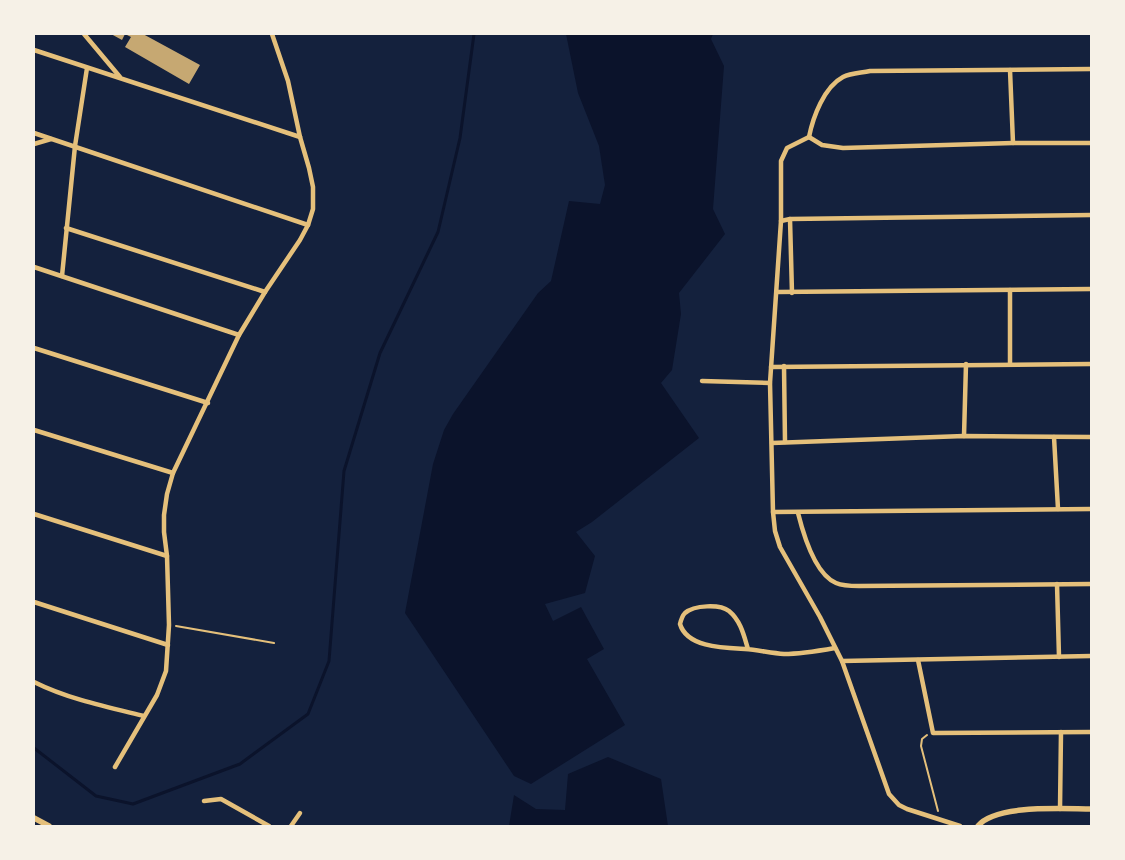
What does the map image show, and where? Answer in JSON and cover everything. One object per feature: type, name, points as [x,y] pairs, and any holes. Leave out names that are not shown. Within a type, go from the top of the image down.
[{"type":"street","points":[[84,34],[121,78]]},
{"type":"street","points":[[115,767],[161,686],[166,671],[169,624],[164,515],[173,473],[239,335],[265,292],[291,255],[308,225],[313,209],[309,168],[288,81],[272,34]]},
{"type":"street","points":[[34,50],[300,137]]},
{"type":"street","points":[[62,276],[66,228],[87,68]]},
{"type":"street","points":[[809,137],[813,119],[823,100],[836,83],[848,75],[870,72],[1091,69]]},
{"type":"street","points":[[1010,70],[1013,143]]},
{"type":"street","points":[[34,133],[308,225]]},
{"type":"street","points":[[809,137],[822,144],[843,148],[1091,142]]},
{"type":"street","points":[[809,137],[789,146],[782,156],[777,292],[770,367],[775,531],[780,547],[842,661],[889,794],[898,805],[960,826]]},
{"type":"street","points":[[34,144],[52,139]]},
{"type":"street","points":[[781,221],[790,219],[1091,215]]},
{"type":"street","points":[[790,219],[792,293]]},
{"type":"street","points":[[66,228],[265,292]]},
{"type":"street","points":[[34,267],[239,335]]},
{"type":"street","points":[[777,292],[1091,289]]},
{"type":"street","points":[[1010,290],[1010,364]]},
{"type":"street","points":[[34,349],[208,403]]},
{"type":"street","points":[[964,436],[966,364]]},
{"type":"street","points":[[770,367],[1091,364]]},
{"type":"street","points":[[784,366],[785,442]]},
{"type":"street","points":[[702,381],[770,383]]},
{"type":"street","points":[[34,430],[173,473]]},
{"type":"street","points":[[772,443],[964,436],[1091,437]]},
{"type":"street","points":[[1054,437],[1058,509]]},
{"type":"street","points":[[773,512],[1091,509]]},
{"type":"street","points":[[798,513],[803,534],[821,570],[827,578],[838,584],[859,586],[1091,584]]},
{"type":"street","points":[[34,514],[167,556]]},
{"type":"street","points":[[1057,584],[1059,657]]},
{"type":"street","points":[[34,602],[168,645]]},
{"type":"street","points":[[748,649],[739,622],[726,609],[710,606],[687,612],[682,617],[680,624],[692,638],[715,647],[785,654],[835,648]]},
{"type":"street","points":[[842,661],[1091,656]]},
{"type":"street","points":[[918,660],[933,732],[1091,732]]},
{"type":"street","points":[[34,682],[89,702],[144,716]]},
{"type":"street","points":[[1060,809],[1061,732]]},
{"type":"street","points":[[204,801],[221,799],[269,826]]},
{"type":"street","points":[[978,826],[988,817],[1000,813],[1091,809]]},
{"type":"street","points":[[291,826],[300,814]]},
{"type":"street","points":[[34,818],[49,826]]},
{"type":"path","points":[[169,624],[274,643]]},
{"type":"path","points":[[933,732],[923,738],[921,746],[941,820]]},
{"type":"water","points":[[566,34],[713,34],[711,39],[724,66],[713,209],[725,234],[679,293],[681,314],[672,370],[661,383],[699,438],[592,522],[576,532],[595,556],[585,593],[545,604],[553,621],[581,607],[604,649],[587,659],[625,725],[531,784],[514,776],[405,613],[433,464],[444,430],[453,414],[538,293],[551,281],[569,201],[600,204],[605,185],[599,146],[578,93]]},
{"type":"water","points":[[608,757],[661,779],[668,826],[509,826],[514,795],[536,809],[565,810],[568,774]]},
{"type":"building","points":[[111,34],[125,34],[122,40]]},
{"type":"building","points":[[125,34],[143,34],[200,65],[189,84],[125,47],[131,37]]},
{"type":"waterway","points":[[34,748],[96,796],[133,804],[240,764],[308,714],[329,661],[344,471],[380,353],[438,232],[460,138],[474,34]]}]
